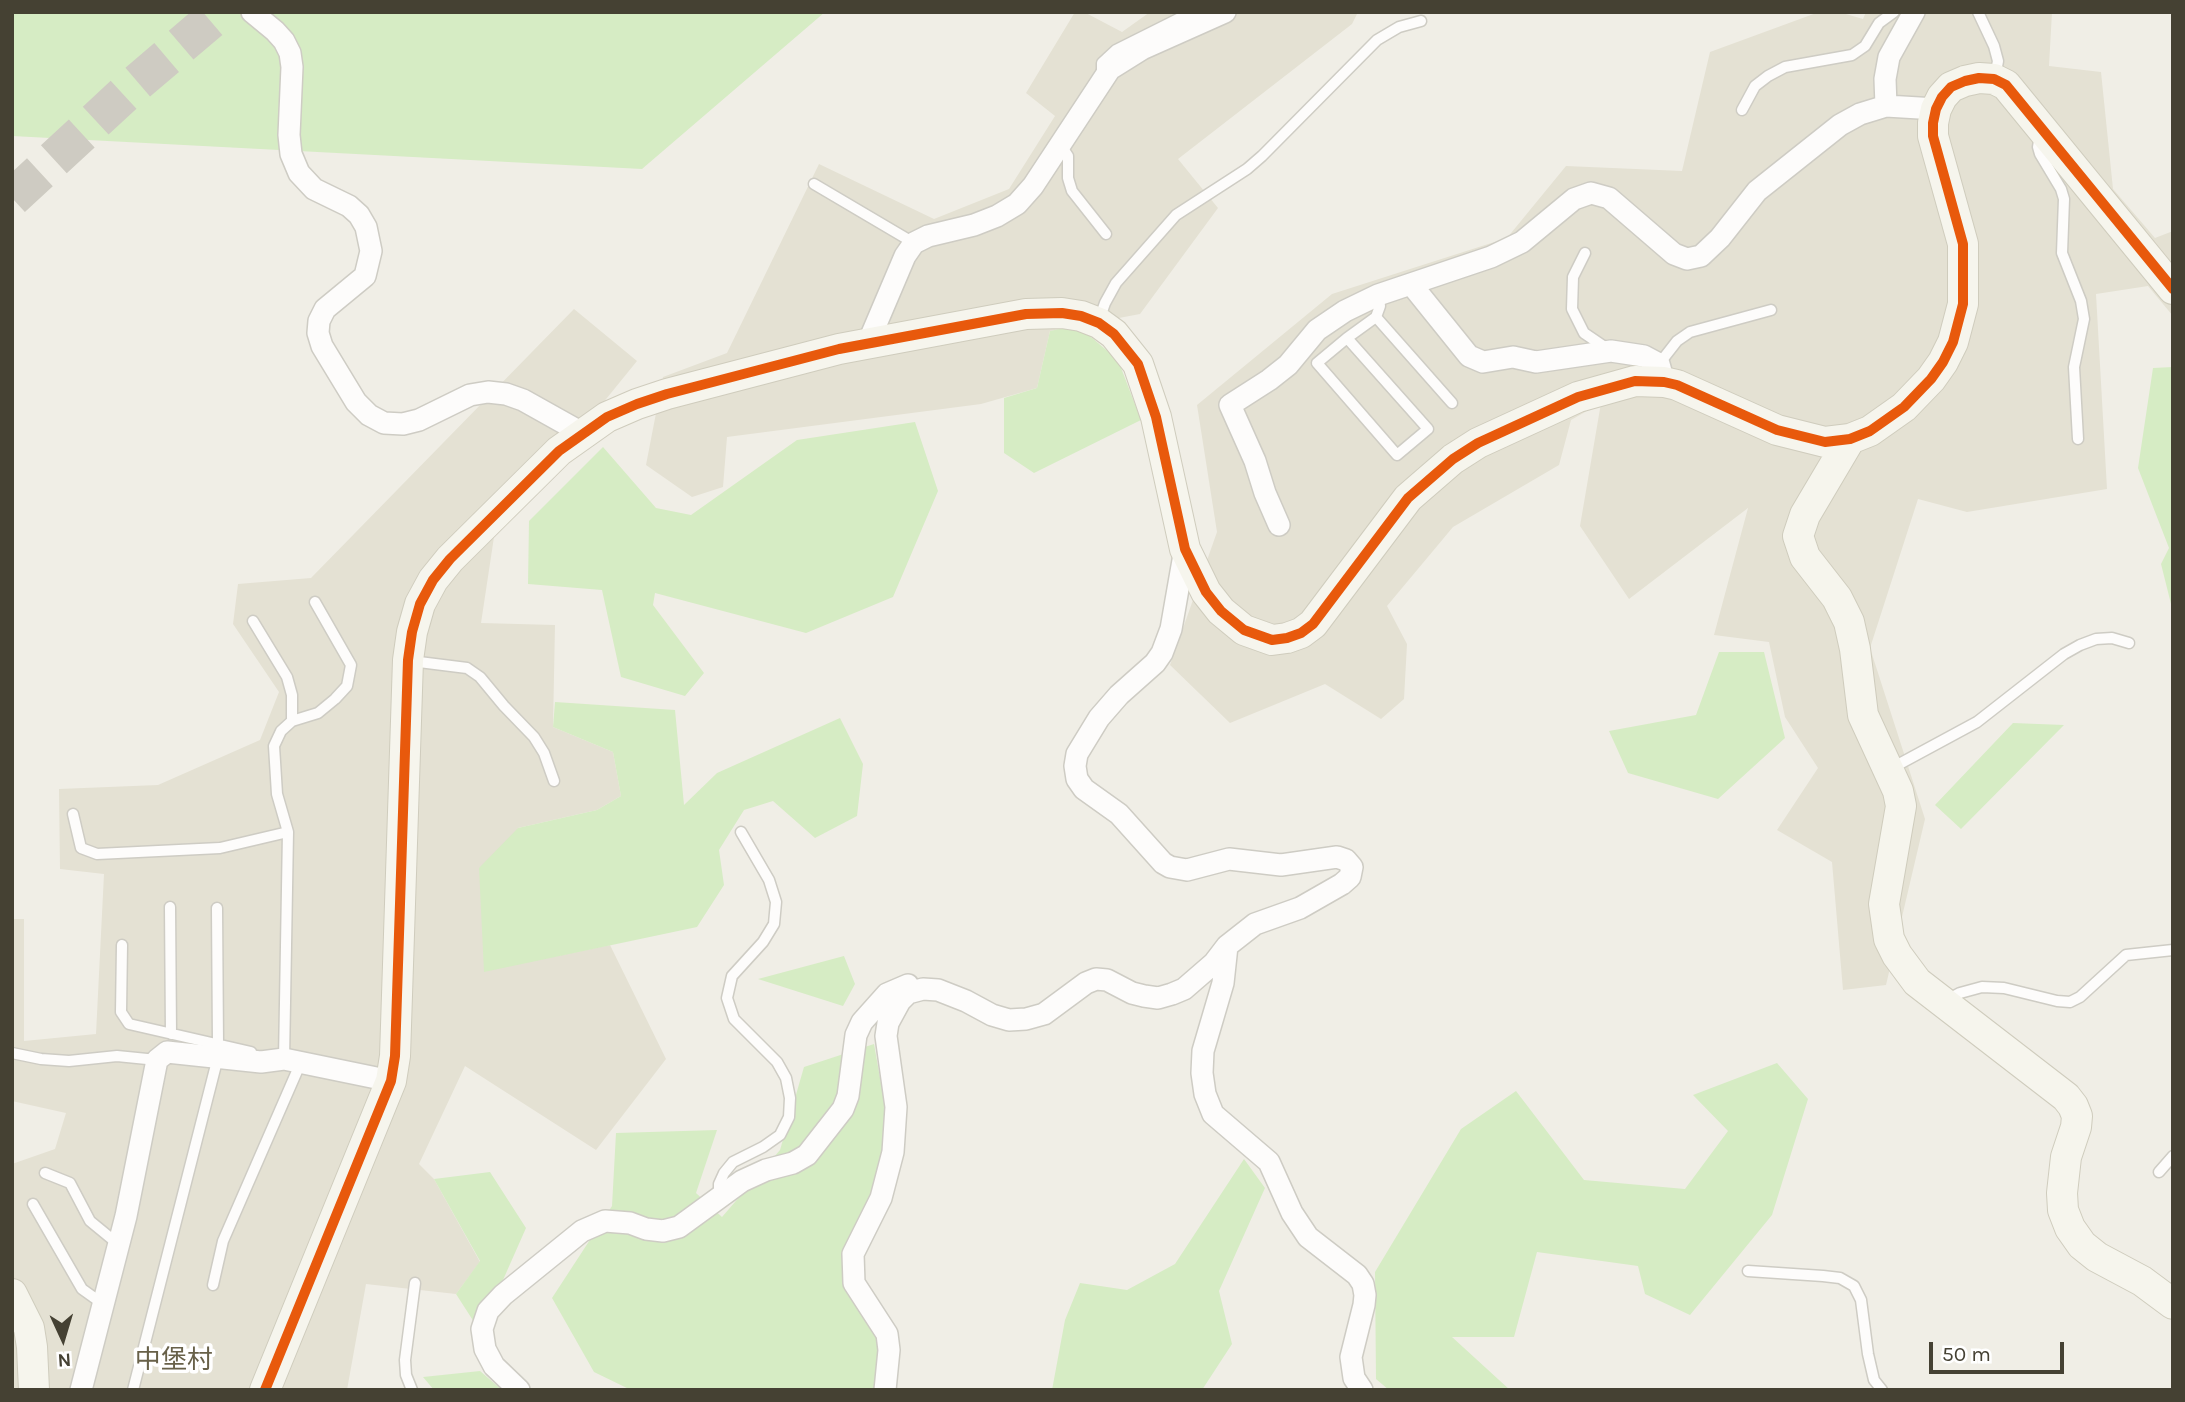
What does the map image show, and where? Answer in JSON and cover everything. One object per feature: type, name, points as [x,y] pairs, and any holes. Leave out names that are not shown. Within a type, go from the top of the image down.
[{"type":"street","points":[[252,12],[275,31],[290,53],[292,67],[289,135],[291,154],[299,173],[314,189],[349,206],[359,215],[366,227],[370,251],[365,276],[324,309],[318,332],[322,345],[356,402],[369,415],[384,423],[403,424],[470,395],[488,392],[506,394],[523,400],[582,433]]},
{"type":"street","points":[[868,343],[905,256],[914,243],[928,236],[974,225],[1017,204],[1033,186],[1110,69],[1131,55],[1225,12]]},
{"type":"street","points":[[1886,106],[1885,79],[1889,57],[1914,12]]},
{"type":"street","points":[[1411,284],[1469,356],[1483,362],[1513,356],[1536,362],[1611,351],[1644,356],[1676,385],[1777,430],[1825,442],[1850,439],[1888,420],[1919,394],[1943,362],[1959,324],[1964,284],[1963,244],[1933,136],[1933,123],[1936,109],[1951,87],[1979,78],[1994,79],[2006,85],[2173,289]]},
{"type":"street","points":[[1279,525],[1230,405],[1288,365],[1317,330],[1345,311],[1378,295],[1502,252],[1522,242],[1574,200],[1591,193],[1609,198],[1674,254],[1687,259],[1701,256],[1720,238],[1757,191],[1821,138],[1860,114],[1886,106],[1936,109]]},
{"type":"street","points":[[265,1390],[391,1081],[395,1056],[408,660],[420,604],[433,580],[450,559],[559,451],[582,433],[617,413],[667,394],[792,359],[1034,313],[1081,316],[1114,334],[1138,363],[1165,453],[1185,550],[1206,592],[1232,621],[1257,636],[1272,639],[1301,633],[1314,624],[1402,505],[1453,459],[1478,443],[1578,397],[1661,373]]},
{"type":"street","points":[[1850,439],[1805,515],[1798,536],[1805,557],[1837,598],[1849,622],[1863,715],[1901,806],[1884,904],[1889,939],[1906,969],[1917,982],[2066,1097],[2077,1116],[2076,1128],[2066,1157],[2062,1193],[2063,1210],[2070,1228],[2082,1245],[2096,1257],[2142,1281],[2173,1304]]},
{"type":"street","points":[[885,1390],[887,1334],[854,1283],[853,1254],[881,1198],[893,1153],[897,1107],[886,1036],[888,1023],[900,1001],[908,993],[923,989],[938,990],[992,1015],[1009,1020],[1026,1020],[1044,1014],[1086,983],[1096,979],[1107,981],[1132,993],[1158,998],[1184,989],[1214,963],[1227,946],[1255,923],[1300,908],[1350,877],[1352,867],[1346,860],[1337,858],[1281,865],[1229,859],[1187,870],[1170,867],[1163,863],[1119,814],[1084,789],[1077,779],[1075,766],[1082,743],[1119,695],[1155,663],[1162,653],[1171,629],[1185,550]]},
{"type":"street","points":[[1227,946],[1223,983],[1203,1051],[1205,1094],[1213,1114],[1269,1162],[1292,1213],[1308,1237],[1357,1275],[1363,1284],[1364,1305],[1351,1357],[1354,1378],[1362,1390]]},
{"type":"street","points":[[519,1390],[494,1366],[485,1349],[482,1329],[488,1311],[503,1295],[582,1231],[605,1221],[629,1223],[663,1231],[679,1227],[753,1175],[793,1163],[807,1155],[831,1125],[848,1096],[856,1035],[862,1022],[895,989],[915,985],[923,989]]},
{"type":"street","points":[[80,1390],[118,1244],[157,1060],[167,1052],[218,1051],[261,1062],[293,1061],[391,1081]]},
{"type":"street","points":[[12,1294],[29,1328],[34,1390]]},
{"type":"lane","points":[[1102,80],[1102,63],[1116,50],[1192,12]]},
{"type":"lane","points":[[1742,110],[1755,86],[1768,76],[1785,67],[1852,55],[1865,46],[1879,23],[1894,12]]},
{"type":"lane","points":[[1978,12],[1998,61],[1994,79]]},
{"type":"lane","points":[[1098,323],[1116,284],[1176,215],[1247,169],[1262,156],[1377,40],[1398,27],[1421,21]]},
{"type":"lane","points":[[2042,129],[2038,147],[2064,199],[2062,253],[2081,301],[2084,319],[2074,367],[2078,439]]},
{"type":"lane","points":[[1060,144],[1068,156],[1068,178],[1072,191],[1105,234]]},
{"type":"lane","points":[[814,184],[914,243]]},
{"type":"lane","points":[[1585,253],[1573,277],[1572,309],[1584,333],[1611,351]]},
{"type":"lane","points":[[1347,338],[1428,429],[1397,455],[1317,363],[1347,338],[1376,317],[1380,306],[1378,295]]},
{"type":"lane","points":[[1661,373],[1676,341],[1690,332],[1771,310]]},
{"type":"lane","points":[[1376,317],[1452,403]]},
{"type":"lane","points":[[213,1285],[223,1241],[293,1061],[288,832],[277,794],[274,746],[281,731],[292,721],[318,713],[335,699],[347,686],[351,665],[315,602]]},
{"type":"lane","points":[[253,621],[287,677],[292,695],[292,721]]},
{"type":"lane","points":[[1888,771],[1977,722],[2064,654],[2080,645],[2096,639],[2112,638],[2129,643]]},
{"type":"lane","points":[[408,660],[467,668],[480,677],[534,737],[544,753],[554,781]]},
{"type":"lane","points":[[73,814],[81,848],[97,854],[220,848],[288,832]]},
{"type":"lane","points":[[719,1199],[719,1184],[724,1173],[733,1163],[764,1147],[780,1135],[789,1117],[790,1098],[786,1078],[777,1062],[733,1019],[727,998],[732,976],[763,942],[774,923],[776,902],[769,880],[741,832]]},
{"type":"lane","points":[[170,907],[171,1034]]},
{"type":"lane","points":[[133,1390],[218,1051],[217,908]]},
{"type":"lane","points":[[122,945],[121,1013],[129,1024],[171,1034],[218,1051]]},
{"type":"lane","points":[[1942,1003],[1960,993],[1982,988],[2004,988],[2070,1002],[2080,997],[2126,955],[2173,950]]},
{"type":"lane","points":[[12,1053],[41,1059],[69,1060],[117,1056],[157,1060]]},
{"type":"lane","points":[[2159,1172],[2173,1156]]},
{"type":"lane","points":[[45,1173],[70,1183],[90,1221],[118,1244]]},
{"type":"lane","points":[[33,1204],[82,1289],[103,1304]]},
{"type":"lane","points":[[1748,1271],[1840,1278],[1854,1286],[1861,1300],[1874,1380],[1882,1390]]},
{"type":"lane","points":[[412,1390],[406,1375],[405,1360],[415,1283]]},
{"type":"shaded area","points":[[1075,12],[1084,12],[1122,32],[1150,12],[1358,12],[1352,24],[1178,159],[1218,208],[1140,314],[1050,331],[1037,388],[981,404],[727,437],[723,487],[692,497],[646,465],[663,377],[727,353],[819,164],[934,219],[1009,189],[1055,116],[1026,93]]},
{"type":"shaded area","points":[[1819,12],[1839,12],[1863,19],[1866,12],[2052,12],[2049,66],[2101,72],[2113,189],[2155,238],[2173,231],[2173,316],[2148,286],[2096,294],[2107,489],[1967,512],[1918,499],[1870,648],[1925,819],[1886,985],[1843,990],[1832,862],[1777,830],[1818,768],[1785,717],[1769,642],[1714,635],[1748,508],[1629,599],[1580,526],[1601,403],[1571,420],[1559,465],[1453,527],[1387,606],[1407,644],[1404,699],[1381,719],[1325,684],[1230,723],[1170,665],[1217,532],[1197,405],[1332,294],[1507,238],[1566,166],[1682,171],[1710,52]]},
{"type":"shaded area","points":[[574,309],[637,361],[494,537],[481,623],[555,625],[553,727],[613,752],[621,796],[597,810],[518,828],[484,971],[610,945],[666,1059],[596,1150],[465,1066],[419,1164],[434,1179],[480,1262],[456,1294],[366,1284],[347,1390],[12,1390],[12,1164],[55,1149],[66,1113],[12,1101],[12,919],[24,919],[24,1041],[96,1034],[104,874],[60,869],[59,789],[158,785],[260,740],[279,692],[233,624],[238,584],[311,578]]},
{"type":"green space","points":[[12,12],[825,12],[642,169],[12,136]]},
{"type":"green space","points":[[1077,325],[1118,360],[1141,420],[1034,473],[1004,453],[1004,398],[1037,388],[1050,331]]},
{"type":"green space","points":[[2173,367],[2171,604],[2161,564],[2169,548],[2138,468],[2153,368]]},
{"type":"green space","points":[[915,422],[938,491],[893,597],[806,633],[655,593],[653,605],[704,673],[685,696],[621,677],[602,590],[528,584],[529,521],[603,447],[656,508],[691,515],[797,440]]},
{"type":"green space","points":[[1719,652],[1764,652],[1785,738],[1718,799],[1628,773],[1609,731],[1696,715]]},
{"type":"green space","points":[[555,702],[675,710],[684,805],[717,773],[840,718],[863,764],[857,816],[815,838],[773,801],[744,810],[719,850],[724,885],[697,927],[484,972],[479,868],[518,828],[597,810],[621,796],[613,752],[553,727]]},
{"type":"green space","points":[[2013,723],[2064,725],[1961,829],[1935,805]]},
{"type":"green space","points":[[844,956],[855,984],[843,1006],[758,979]]},
{"type":"green space","points":[[874,1044],[888,1123],[872,1193],[843,1260],[846,1292],[880,1341],[877,1390],[631,1390],[594,1372],[552,1298],[612,1206],[616,1133],[717,1130],[696,1193],[722,1217],[780,1150],[804,1067]]},
{"type":"green space","points":[[1777,1063],[1808,1099],[1772,1215],[1690,1315],[1645,1294],[1638,1266],[1537,1252],[1514,1337],[1452,1337],[1510,1390],[1389,1390],[1376,1379],[1375,1272],[1461,1129],[1516,1091],[1584,1180],[1685,1189],[1728,1131],[1693,1095]]},
{"type":"green space","points":[[1244,1159],[1265,1188],[1219,1291],[1232,1344],[1202,1390],[1052,1390],[1065,1320],[1080,1283],[1127,1290],[1175,1264]]},
{"type":"green space","points":[[490,1172],[526,1228],[499,1289],[474,1322],[456,1294],[480,1261],[434,1179]]},
{"type":"green space","points":[[480,1371],[502,1390],[434,1390],[423,1377]]},
{"type":"tunnel","points":[[12,198],[132,87],[220,12]]},
{"type":"cycle path","points":[[265,1390],[391,1081],[395,1056],[408,660],[420,604],[433,580],[450,559],[559,451],[607,417],[667,394],[839,349],[1026,314],[1062,313],[1081,316],[1099,323],[1114,334],[1138,364],[1156,417],[1185,549],[1206,592],[1221,611],[1244,630],[1272,640],[1301,633],[1313,624],[1408,498],[1453,459],[1478,443],[1578,397],[1635,381],[1664,382],[1677,385],[1777,430],[1825,442],[1850,439],[1870,431],[1904,407],[1943,362],[1953,342],[1963,304],[1963,244],[1933,136],[1933,123],[1942,97],[1951,87],[1965,81],[1994,79],[2006,85],[2173,289]]},
{"type":"district","name":"中堡村","points":[[174,1361]]}]
